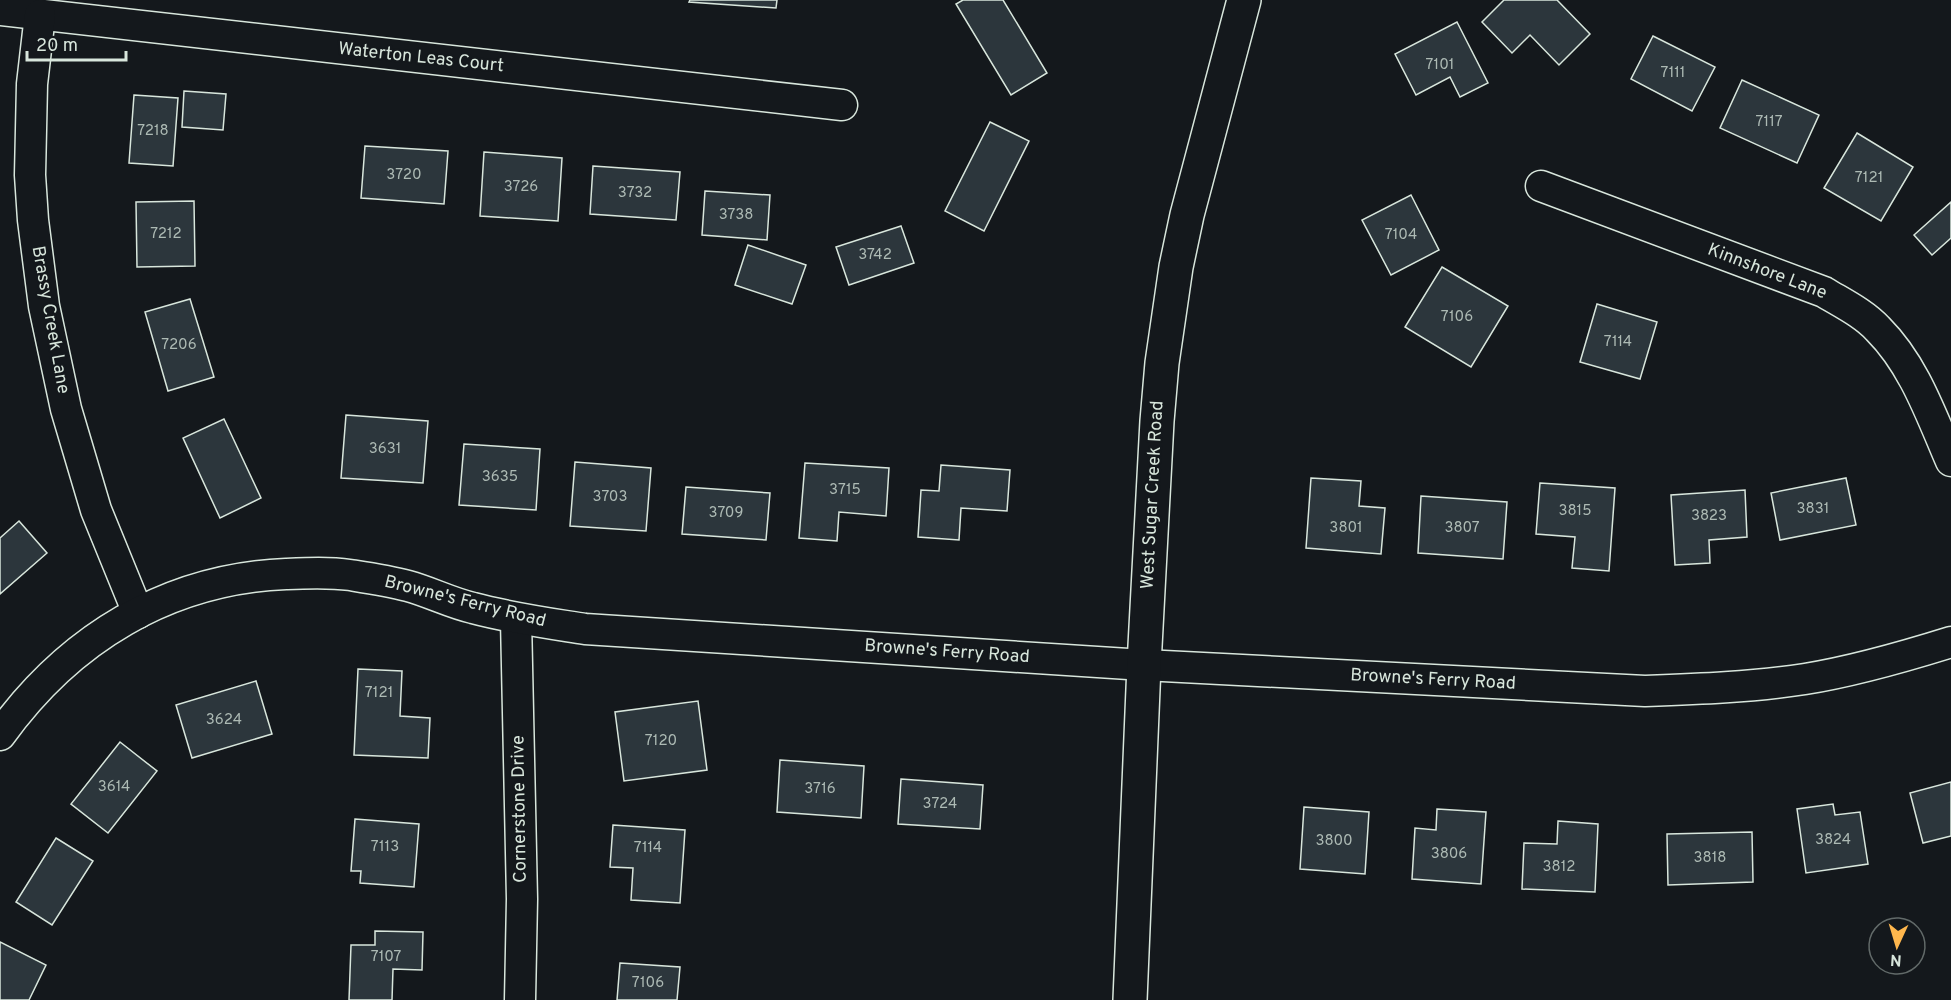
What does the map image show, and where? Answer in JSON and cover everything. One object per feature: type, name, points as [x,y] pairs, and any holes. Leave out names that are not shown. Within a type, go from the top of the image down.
[{"type":"main road","name":"West Sugar Creek Road","points":[[1130,1000],[1144,665],[1162,363],[1176,267],[1187,215],[1244,0]]},
{"type":"street","name":"Waterton Leas Court","points":[[0,10],[842,105]]},
{"type":"street","name":"Brassy Creek Lane","points":[[40,15],[32,84],[30,175],[44,306],[66,409],[96,510],[138,613]]},
{"type":"street","name":"Kinnshore Lane","points":[[1540,186],[1824,292],[1861,315],[1877,328],[1904,361],[1922,394],[1951,461]]},
{"type":"street","name":"Browne's Ferry Road","points":[[0,735],[20,708],[65,661],[91,641],[138,613],[173,596],[203,586],[257,575],[318,573],[349,575],[409,586],[470,608],[516,619],[585,629],[1144,665],[1645,691],[1725,688],[1806,679],[1884,663],[1951,642]]},
{"type":"street","name":"Cornerstone Drive","points":[[516,619],[522,898],[520,1000]]},
{"type":"building","points":[[690,0],[777,0],[776,8],[689,2]]},
{"type":"building","points":[[963,0],[1003,0],[1047,73],[1011,95],[956,4]]},
{"type":"building","points":[[1504,0],[1557,0],[1590,34],[1559,65],[1530,35],[1512,53],[1482,22]]},
{"type":"building","points":[[1457,22],[1488,83],[1460,97],[1450,77],[1416,95],[1395,54]]},
{"type":"building","points":[[1653,36],[1715,67],[1692,111],[1631,79]]},
{"type":"building","points":[[1742,80],[1819,115],[1797,163],[1720,128]]},
{"type":"building","points":[[184,91],[226,94],[223,130],[182,127]]},
{"type":"building","points":[[134,95],[178,98],[173,166],[129,163]]},
{"type":"building","points":[[990,122],[1029,141],[984,231],[945,211]]},
{"type":"building","points":[[1857,133],[1913,167],[1881,221],[1824,188]]},
{"type":"building","points":[[365,146],[448,151],[444,204],[361,198]]},
{"type":"building","points":[[484,152],[562,158],[558,221],[480,216]]},
{"type":"building","points":[[593,166],[680,172],[676,220],[590,214]]},
{"type":"building","points":[[705,191],[770,195],[767,240],[702,235]]},
{"type":"building","points":[[1411,195],[1439,250],[1391,275],[1362,220]]},
{"type":"building","points":[[194,201],[195,266],[137,267],[136,202]]},
{"type":"building","points":[[1951,202],[1951,238],[1932,255],[1914,235]]},
{"type":"building","points":[[901,226],[914,263],[849,285],[836,247]]},
{"type":"building","points":[[748,245],[806,265],[792,304],[735,285]]},
{"type":"building","points":[[1442,267],[1508,306],[1471,367],[1405,327]]},
{"type":"building","points":[[190,299],[214,377],[168,391],[145,312]]},
{"type":"building","points":[[1597,304],[1657,322],[1640,379],[1580,362]]},
{"type":"building","points":[[346,415],[428,421],[423,483],[341,478]]},
{"type":"building","points":[[224,419],[261,498],[220,518],[183,438]]},
{"type":"building","points":[[464,444],[540,449],[536,510],[459,505]]},
{"type":"building","points":[[575,462],[651,468],[646,531],[570,526]]},
{"type":"building","points":[[805,463],[889,468],[886,516],[839,512],[837,541],[799,538]]},
{"type":"building","points":[[941,465],[1010,470],[1007,511],[961,508],[959,540],[918,537],[921,490],[939,491]]},
{"type":"building","points":[[1311,478],[1361,481],[1359,506],[1385,508],[1381,554],[1306,548]]},
{"type":"building","points":[[1846,478],[1856,525],[1780,540],[1771,493]]},
{"type":"building","points":[[1540,483],[1615,488],[1609,571],[1572,568],[1575,537],[1536,534]]},
{"type":"building","points":[[686,487],[770,493],[766,540],[682,534]]},
{"type":"building","points":[[1745,490],[1747,537],[1709,540],[1710,563],[1675,565],[1671,495]]},
{"type":"building","points":[[1421,496],[1507,502],[1503,559],[1418,553]]},
{"type":"building","points":[[19,521],[47,553],[0,594],[0,538]]},
{"type":"building","points":[[358,669],[402,671],[400,716],[430,718],[428,758],[354,755]]},
{"type":"building","points":[[256,681],[272,734],[192,758],[176,705]]},
{"type":"building","points":[[698,701],[707,770],[624,781],[615,712]]},
{"type":"building","points":[[120,742],[157,771],[108,833],[71,804]]},
{"type":"building","points":[[780,760],[864,766],[861,818],[777,812]]},
{"type":"building","points":[[901,779],[983,785],[980,829],[898,824]]},
{"type":"building","points":[[1951,782],[1951,836],[1923,843],[1910,793]]},
{"type":"building","points":[[1833,804],[1835,815],[1860,812],[1868,864],[1806,873],[1797,809]]},
{"type":"building","points":[[1304,807],[1369,812],[1365,874],[1300,869]]},
{"type":"building","points":[[1437,809],[1486,812],[1481,884],[1412,879],[1415,828],[1436,830]]},
{"type":"building","points":[[355,819],[419,824],[414,887],[360,883],[361,871],[351,871]]},
{"type":"building","points":[[1558,821],[1598,824],[1595,892],[1522,889],[1524,843],[1557,844]]},
{"type":"building","points":[[613,825],[685,830],[680,903],[631,900],[633,868],[610,867]]},
{"type":"building","points":[[1752,832],[1753,882],[1668,885],[1667,834]]},
{"type":"building","points":[[56,838],[93,861],[52,925],[16,902]]},
{"type":"building","points":[[375,931],[423,932],[422,970],[393,969],[392,1000],[349,1000],[351,945],[375,945]]},
{"type":"building","points":[[0,942],[46,965],[29,1000],[0,1000]]},
{"type":"building","points":[[620,963],[680,967],[677,1000],[617,1000]]}]
